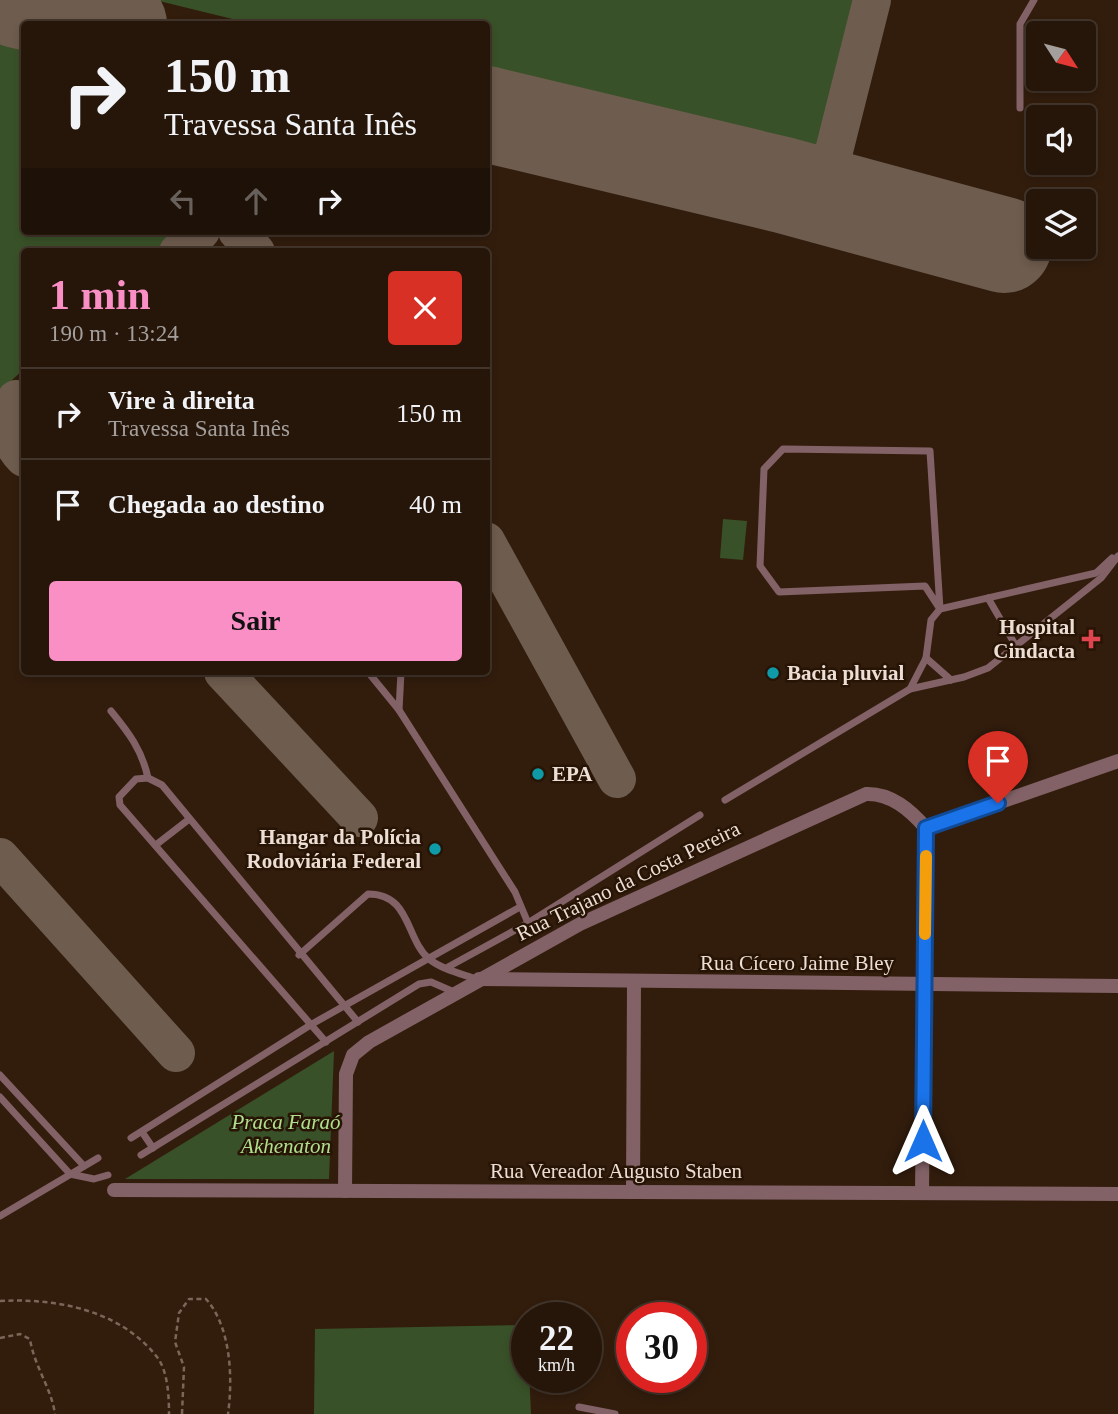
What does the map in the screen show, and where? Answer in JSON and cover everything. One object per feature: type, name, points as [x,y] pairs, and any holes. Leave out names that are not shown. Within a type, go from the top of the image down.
[{"type":"street","points":[[922,1193],[926,828],[1118,761]]},
{"type":"street","name":"Rua Trajano da Costa Pereira","points":[[345,1191],[346,1074],[353,1055],[369,1042],[476,979],[621,904],[866,793],[876,793],[900,804],[926,828]]},
{"type":"street","name":"Rua Cícero Jaime Bley","points":[[476,979],[634,983],[1118,986]]},
{"type":"street","points":[[633,1192],[634,983]]},
{"type":"street","name":"Rua Vereador Augusto Staben","points":[[114,1190],[1118,1194]]},
{"type":"lane","points":[[1020,108],[1020,24],[1034,0]]},
{"type":"lane","points":[[783,449],[930,451],[940,609],[925,586],[779,592],[760,566],[764,468],[783,449]]},
{"type":"lane","points":[[910,689],[926,658],[931,620],[940,609],[1096,573],[1118,554]]},
{"type":"lane","points":[[726,800],[910,689],[951,680],[988,667],[1101,578],[1118,554]]},
{"type":"lane","points":[[988,598],[1016,646]]},
{"type":"lane","points":[[926,658],[951,680]]},
{"type":"lane","points":[[371,675],[400,710],[514,892],[528,923]]},
{"type":"lane","points":[[400,710],[401,675]]},
{"type":"lane","points":[[111,711],[135,739],[148,778]]},
{"type":"lane","points":[[326,1042],[157,844],[120,805],[119,797],[136,779],[148,778],[162,785],[299,955],[358,1022]]},
{"type":"lane","points":[[448,967],[528,923],[700,815]]},
{"type":"lane","points":[[157,844],[188,820]]},
{"type":"lane","points":[[299,955],[368,894],[380,894],[395,903],[429,959],[476,979]]},
{"type":"lane","points":[[131,1138],[312,1024],[520,907]]},
{"type":"lane","points":[[141,1155],[425,982],[453,992]]},
{"type":"lane","points":[[0,1075],[84,1166]]},
{"type":"lane","points":[[0,1097],[70,1174],[94,1179],[108,1175]]},
{"type":"lane","points":[[20,1120],[31,1109]]},
{"type":"lane","points":[[142,1132],[153,1148]]},
{"type":"lane","points":[[0,1216],[98,1158]]},
{"type":"lane","points":[[579,1407],[615,1414]]},
{"type":"path","points":[[0,1301],[31,1299],[71,1305],[108,1317],[159,1358],[169,1393],[169,1414]]},
{"type":"path","points":[[182,1414],[184,1367],[175,1342],[179,1313],[190,1299],[206,1299],[218,1312],[230,1367],[228,1414]]},
{"type":"path","points":[[0,1338],[20,1334],[30,1339],[33,1361],[48,1389],[55,1414]]},
{"type":"green space","points":[[155,0],[858,0],[827,152],[814,164],[490,84],[490,21],[241,21]]},
{"type":"green space","points":[[0,33],[21,37],[21,235],[173,235],[158,248],[21,248],[21,372],[0,391]]},
{"type":"green space","points":[[723,519],[747,521],[743,560],[720,558]]},
{"type":"green space","name":"Praca Faraó Akhenaton","points":[[334,1051],[329,1179],[125,1179]]},
{"type":"green space","points":[[511,1325],[511,1393],[530,1393],[531,1414],[314,1414],[315,1329]]},
{"type":"taxiway","points":[[783,185],[813,174],[834,151],[872,0]]},
{"type":"taxiway","points":[[182,248],[197,235]]},
{"type":"taxiway","points":[[241,235],[252,248]]},
{"type":"taxiway","points":[[16,399],[10,416],[9,430],[21,454]]},
{"type":"taxiway","points":[[490,548],[617,779]]},
{"type":"taxiway","points":[[226,675],[359,818]]},
{"type":"taxiway","points":[[0,857],[176,1053]]},
{"type":"runway","points":[[18,0],[106,21]]},
{"type":"runway","points":[[490,115],[783,185],[1004,245]]},
{"type":"slow traffic","points":[[925,934],[926,856]]},
{"type":"place","name":"Hospital Cindacta","points":[[1091,639]]},
{"type":"place","name":"Bacia pluvial","points":[[773,673]]},
{"type":"place","name":"EPA","points":[[538,774]]},
{"type":"place","name":"Hangar da Polícia Rodoviária Federal","points":[[435,849]]},
{"type":"route","points":[[923,1141],[926,828],[998,803]]}]
